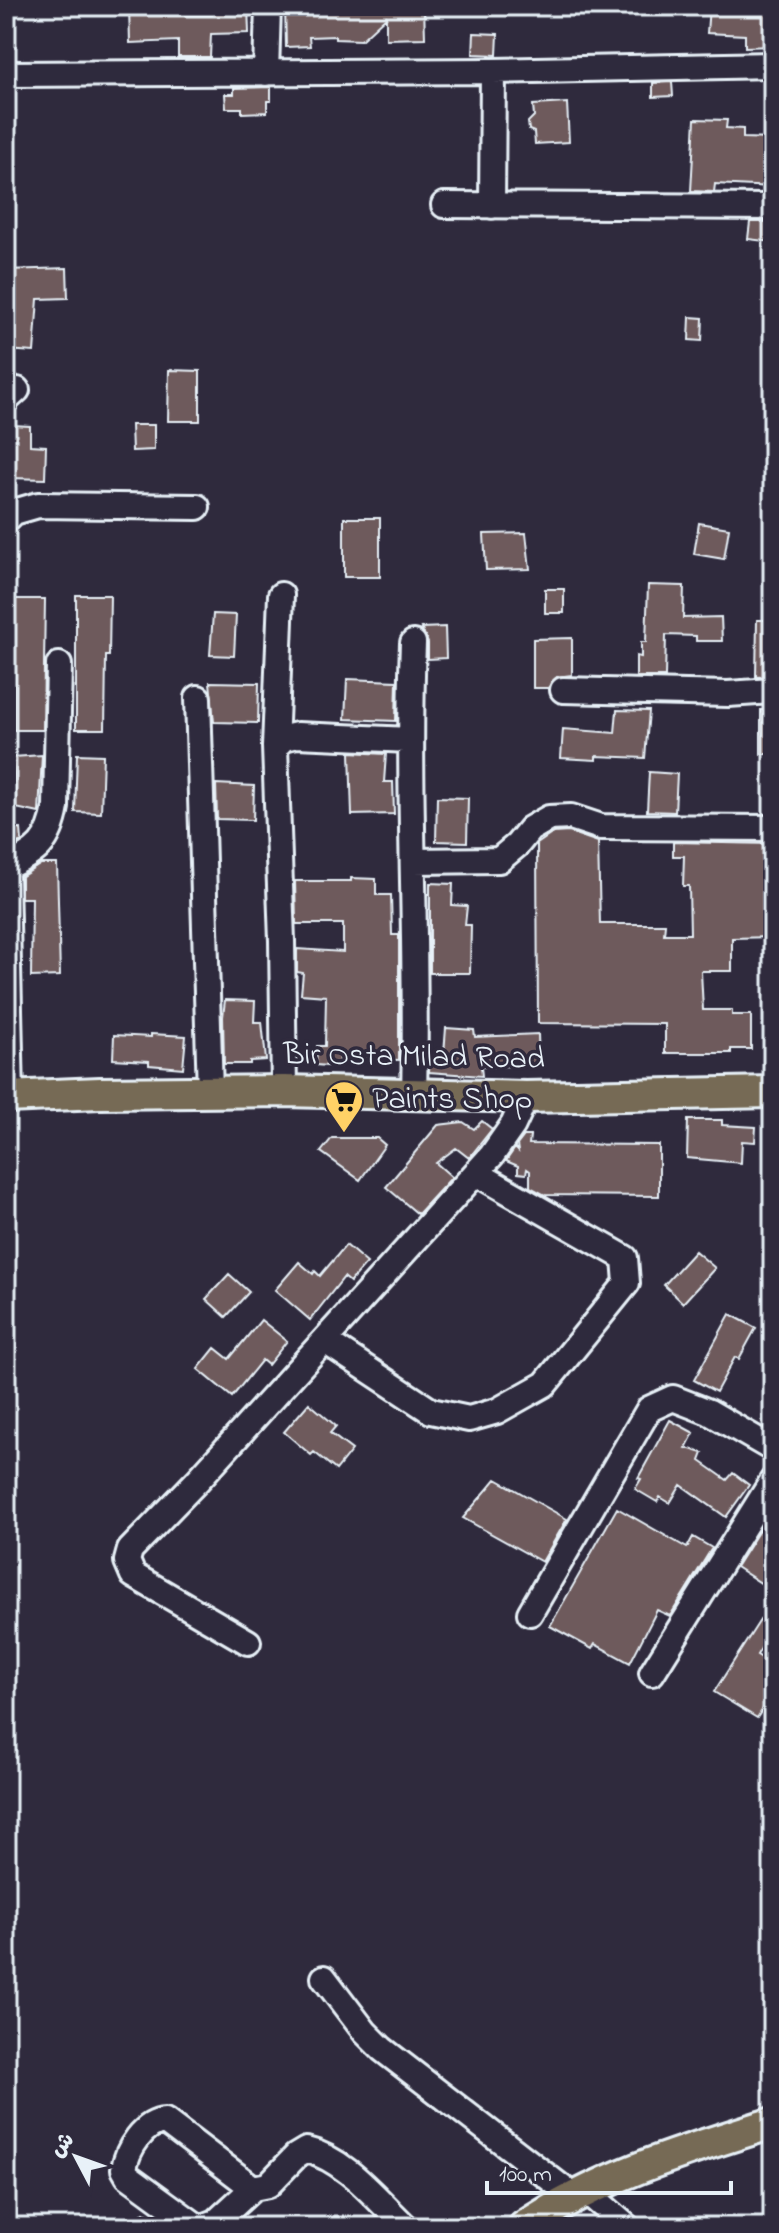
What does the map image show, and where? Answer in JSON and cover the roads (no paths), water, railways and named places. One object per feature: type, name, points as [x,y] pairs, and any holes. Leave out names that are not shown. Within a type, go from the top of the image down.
[{"type":"main road","name":"Bir Osta Milad Road","points":[[9,1097],[284,1091],[526,1097],[773,1092]]},
{"type":"main road","points":[[524,2227],[580,2194],[623,2174],[773,2123]]},
{"type":"street","points":[[266,73],[268,6]]},
{"type":"street","points":[[6,74],[493,71],[773,65]]},
{"type":"street","points":[[492,206],[493,71]]},
{"type":"street","points":[[444,205],[773,207]]},
{"type":"street","points":[[6,520],[14,512],[38,505],[197,507]]},
{"type":"street","points":[[281,595],[275,747],[284,1091]]},
{"type":"street","points":[[413,643],[410,740],[416,1008],[414,1095]]},
{"type":"street","points":[[6,867],[31,855],[53,827],[59,665]]},
{"type":"street","points":[[563,690],[728,694],[773,691]]},
{"type":"street","points":[[198,698],[210,1092]]},
{"type":"street","points":[[275,747],[284,738],[297,735],[410,740]]},
{"type":"street","points":[[413,861],[499,860],[530,829],[549,818],[571,817],[601,827],[773,828]]},
{"type":"street","points":[[6,878],[9,1097]]},
{"type":"street","points":[[248,1642],[133,1575],[127,1561],[130,1550],[197,1481],[476,1173],[513,1125],[526,1097]]},
{"type":"street","points":[[325,1341],[431,1411],[469,1419],[497,1411],[545,1384],[627,1283],[625,1258],[476,1173]]},
{"type":"street","points":[[530,1613],[649,1409],[673,1398],[709,1412],[773,1449]]},
{"type":"street","points":[[652,1673],[773,1480]]},
{"type":"street","points":[[324,1978],[365,2032],[382,2049],[627,2227]]},
{"type":"street","points":[[253,2188],[165,2121],[145,2128],[125,2162],[124,2169],[128,2176],[201,2227],[216,2222],[253,2188],[268,2185],[296,2156],[306,2150],[321,2153],[347,2172],[406,2227]]},
{"type":"place","name":"Paints Shop","points":[[344,1134]]}]
